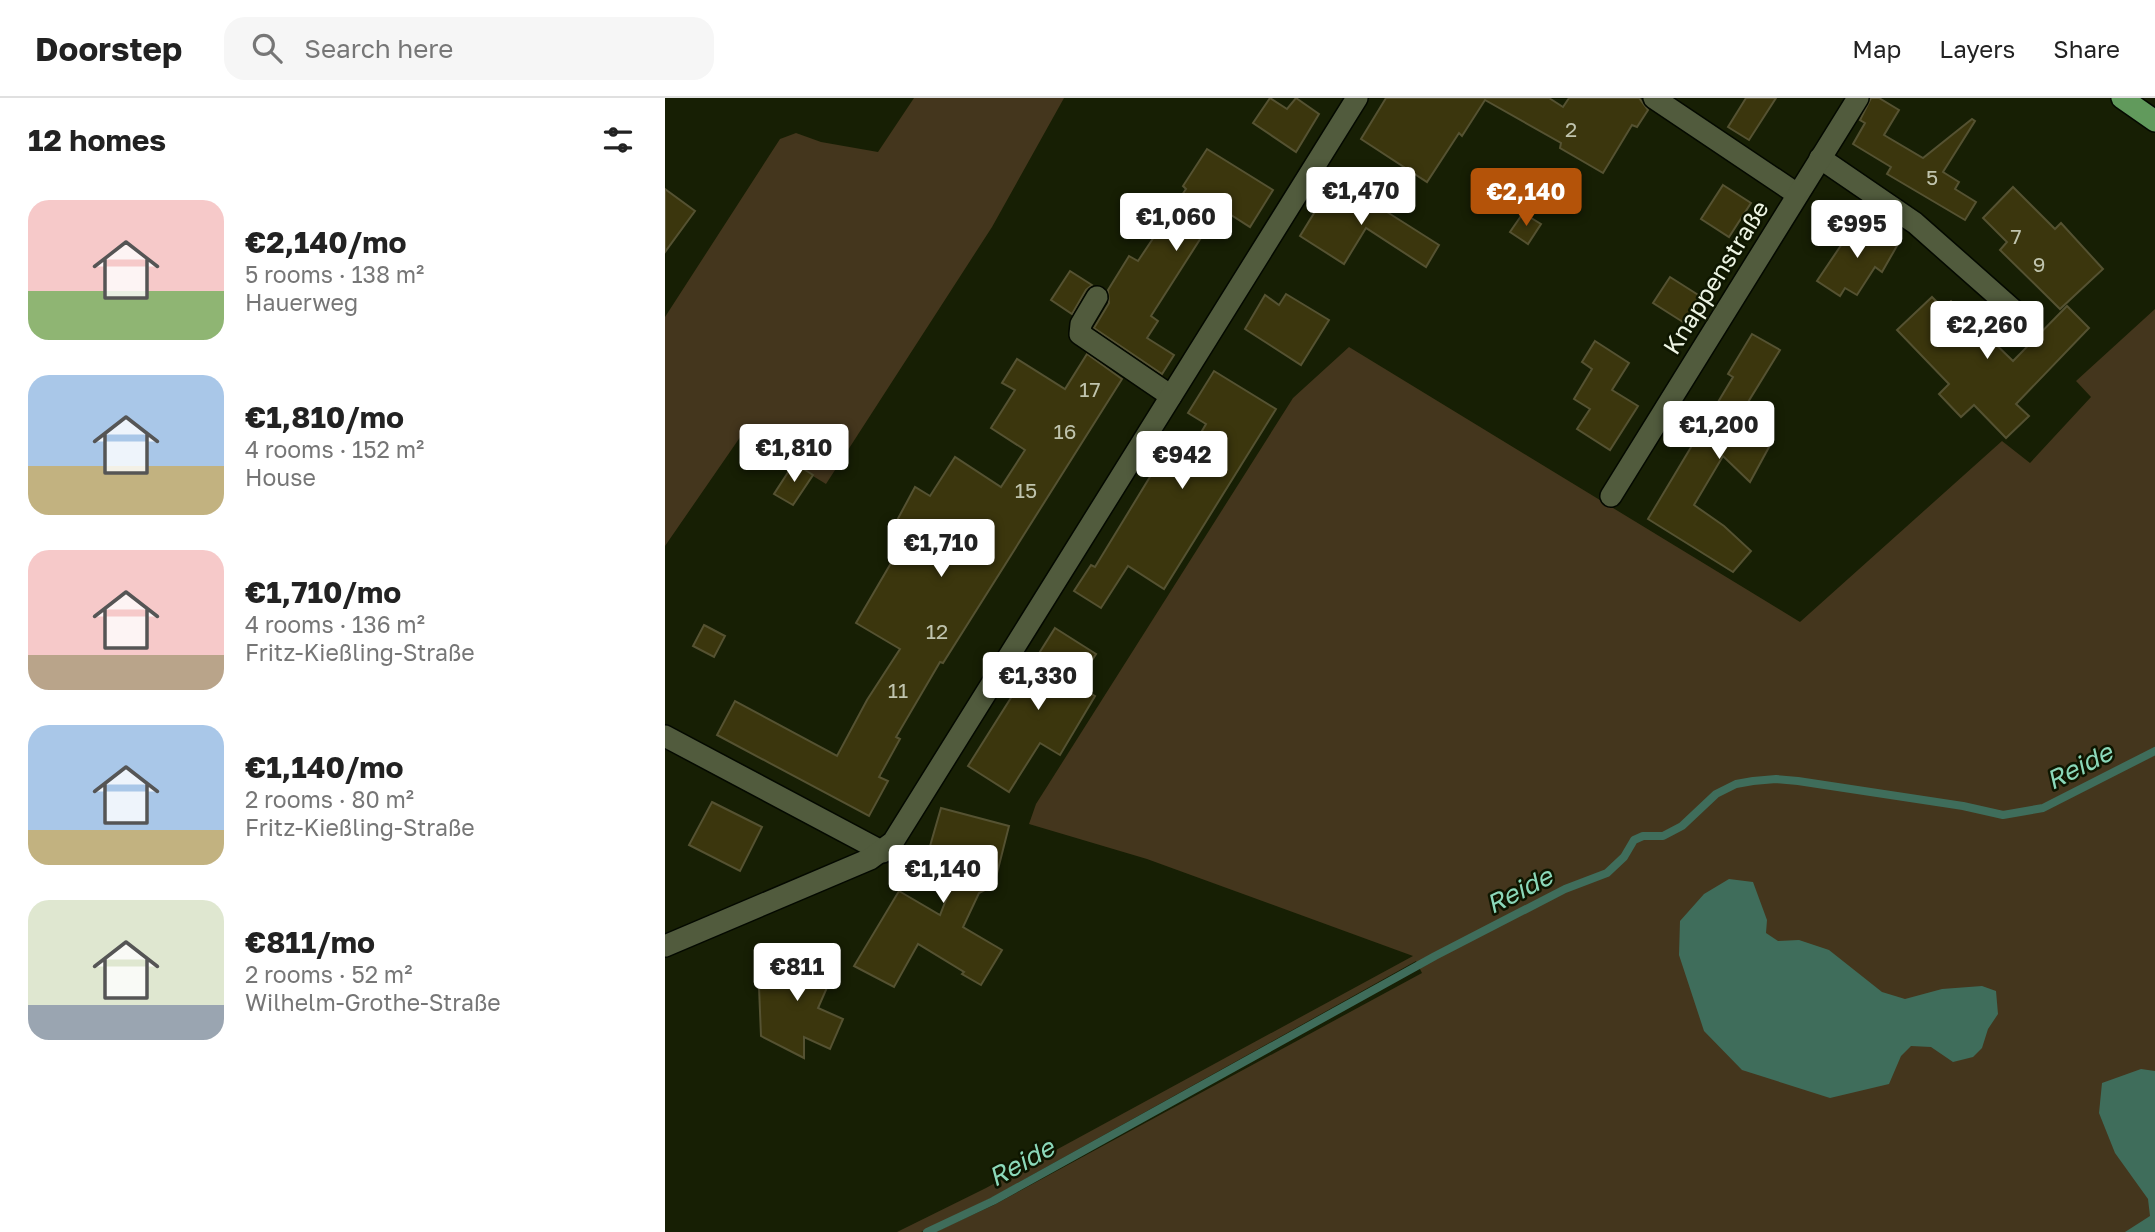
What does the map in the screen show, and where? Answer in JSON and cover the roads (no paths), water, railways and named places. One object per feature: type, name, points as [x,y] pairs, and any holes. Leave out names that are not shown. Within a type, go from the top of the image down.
[{"type":"street","points":[[665,946],[883,852],[893,842],[1357,98]]},
{"type":"street","points":[[1654,98],[1797,194]]},
{"type":"street","name":"Knappenstraße","points":[[1611,496],[1857,98]]},
{"type":"street","points":[[1820,158],[1915,223],[2019,315]]},
{"type":"street","points":[[1097,297],[1081,324],[1080,334],[1171,396]]},
{"type":"street","points":[[665,736],[883,852]]},
{"type":"waterway","name":"Reide","points":[[927,1232],[993,1201],[1435,956],[1565,889],[1607,873],[1624,857],[1634,840],[1643,836],[1663,836],[1682,826],[1716,794],[1736,784],[1776,779],[1798,781],[1963,806],[2003,815],[2043,808],[2155,751]]}]
